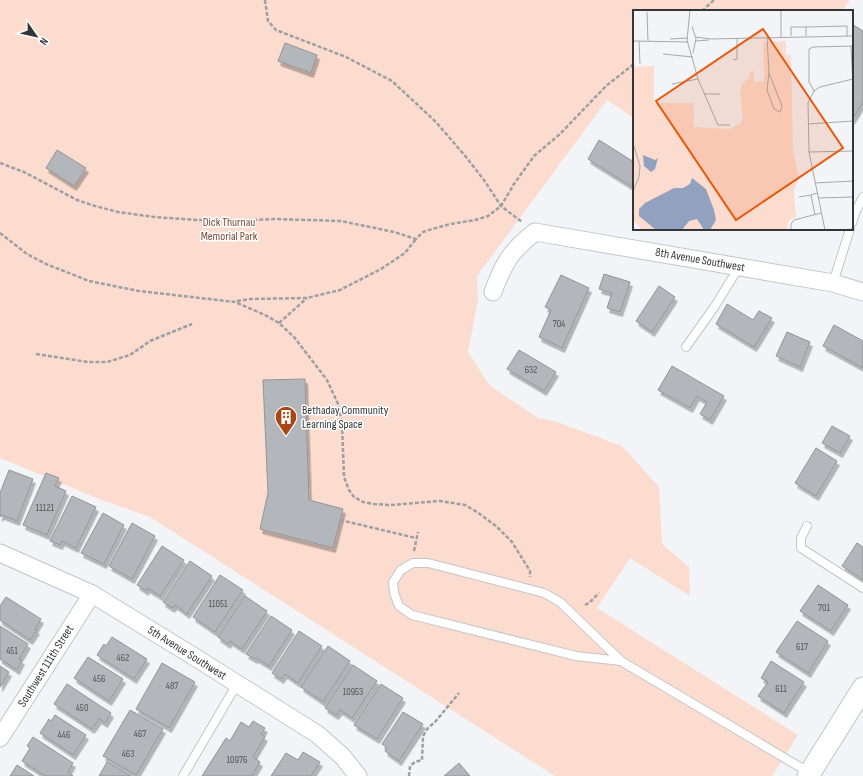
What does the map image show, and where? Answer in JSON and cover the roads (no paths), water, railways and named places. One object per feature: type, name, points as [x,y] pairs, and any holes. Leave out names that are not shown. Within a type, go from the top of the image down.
[{"type":"street","name":"8th Avenue Southwest","points":[[493,292],[501,270],[511,255],[520,244],[535,232],[833,283],[863,292]]},
{"type":"street","name":"5th Avenue Southwest","points":[[0,553],[92,594],[237,684],[317,734],[342,756],[358,776]]},
{"type":"street","name":"Southwest 111th Street","points":[[0,738],[92,594]]},
{"type":"street","points":[[809,775],[863,688]]},
{"type":"lane","points":[[853,220],[863,197]]},
{"type":"lane","points":[[833,283],[850,230]]},
{"type":"lane","points":[[686,347],[715,306],[739,267]]},
{"type":"lane","points":[[806,526],[801,538],[801,548],[863,588]]},
{"type":"lane","points":[[621,661],[576,656],[412,615],[399,606],[394,593],[393,582],[401,570],[413,563],[428,563],[544,593],[560,602],[621,661],[809,775]]},
{"type":"lane","points":[[183,776],[237,684]]},
{"type":"place","name":"Bethaday Community Learning Space","points":[[286,436]]},
{"type":"park label","name":"Dick Thurnau Memorial Park","points":[[229,229]]}]
